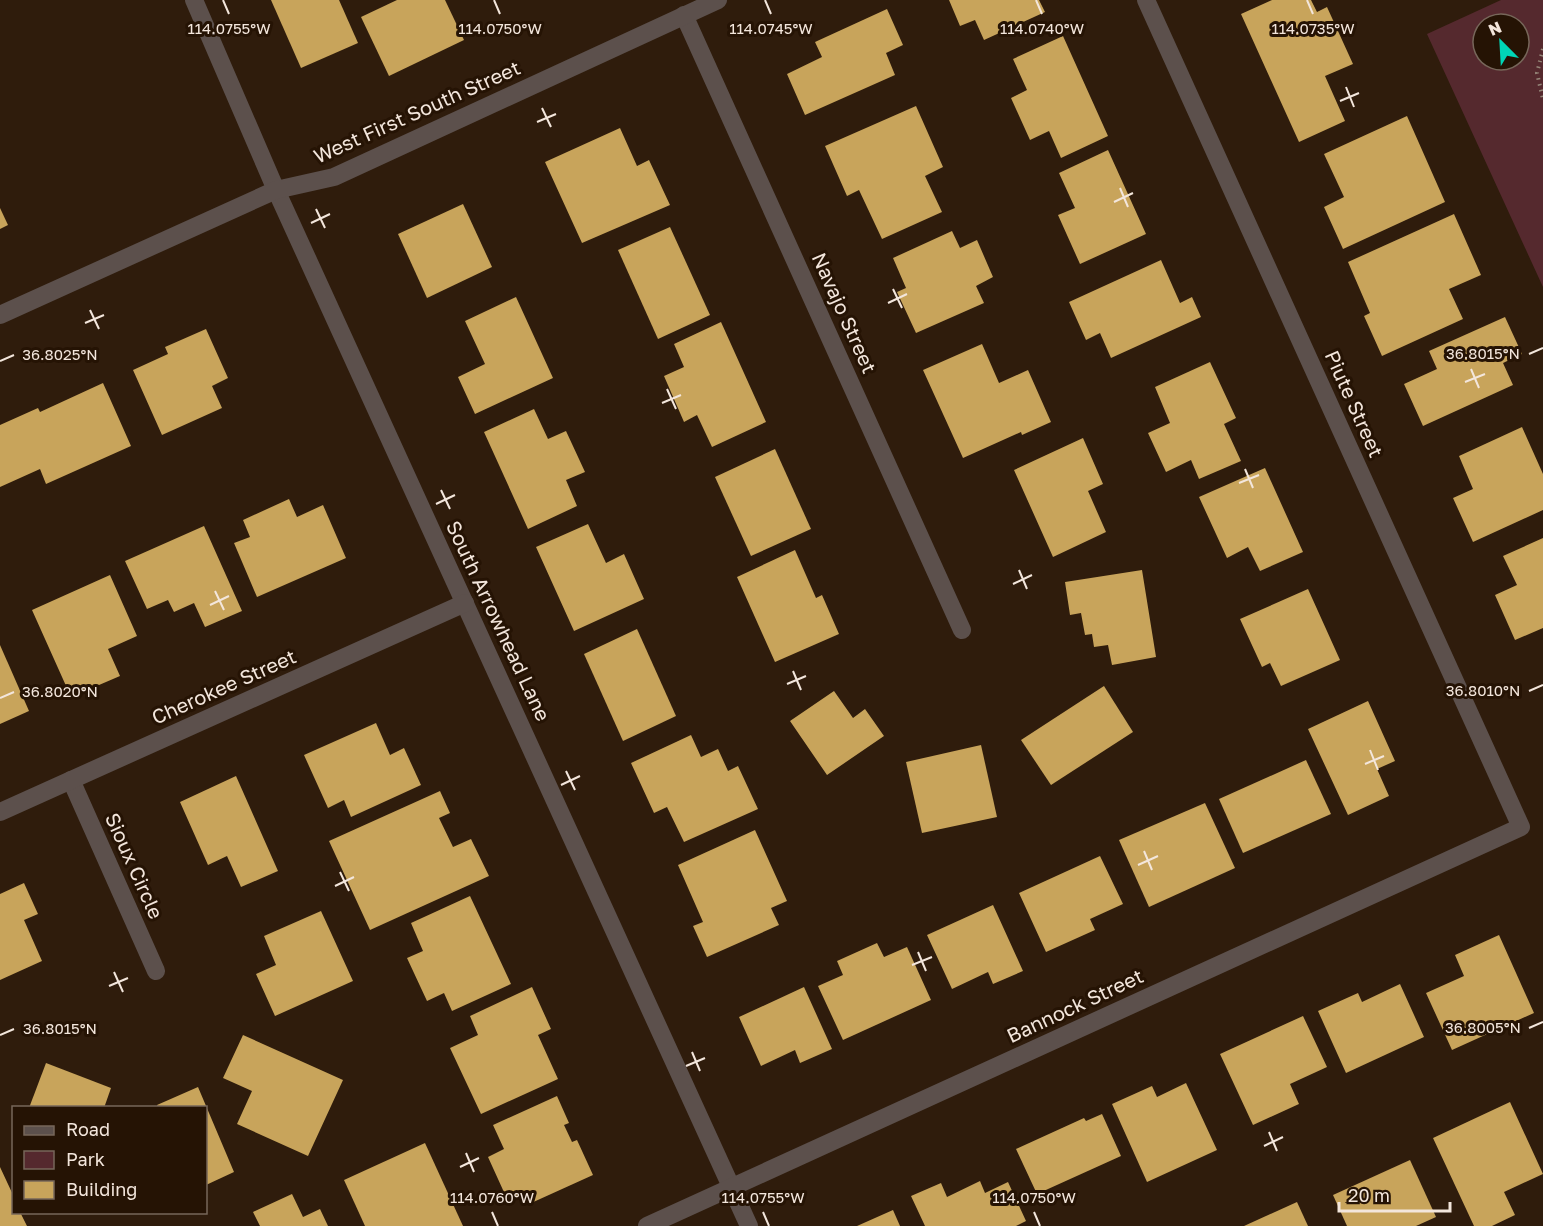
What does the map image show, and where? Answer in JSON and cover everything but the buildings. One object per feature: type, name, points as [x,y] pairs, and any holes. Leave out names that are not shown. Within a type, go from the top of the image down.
[{"type":"street","name":"South Arrowhead Lane","points":[[194,0],[276,190],[749,1226]]},
{"type":"street","name":"West First South Street","points":[[0,315],[276,190],[334,177],[718,0]]},
{"type":"street","name":"Piute Street","points":[[1146,0],[1521,827]]},
{"type":"street","name":"Navajo Street","points":[[684,15],[962,630]]},
{"type":"street","name":"Cherokee Street","points":[[0,812],[465,603]]},
{"type":"street","name":"Sioux Circle","points":[[71,780],[156,971]]},
{"type":"street","name":"Bannock Street","points":[[647,1226],[1521,827]]},
{"type":"path","points":[[1543,50],[1537,73],[1543,99]]},
{"type":"green space","points":[[1501,0],[1543,0],[1543,287],[1427,34],[1471,14],[1471,72],[1531,72],[1531,12],[1475,12]]}]
